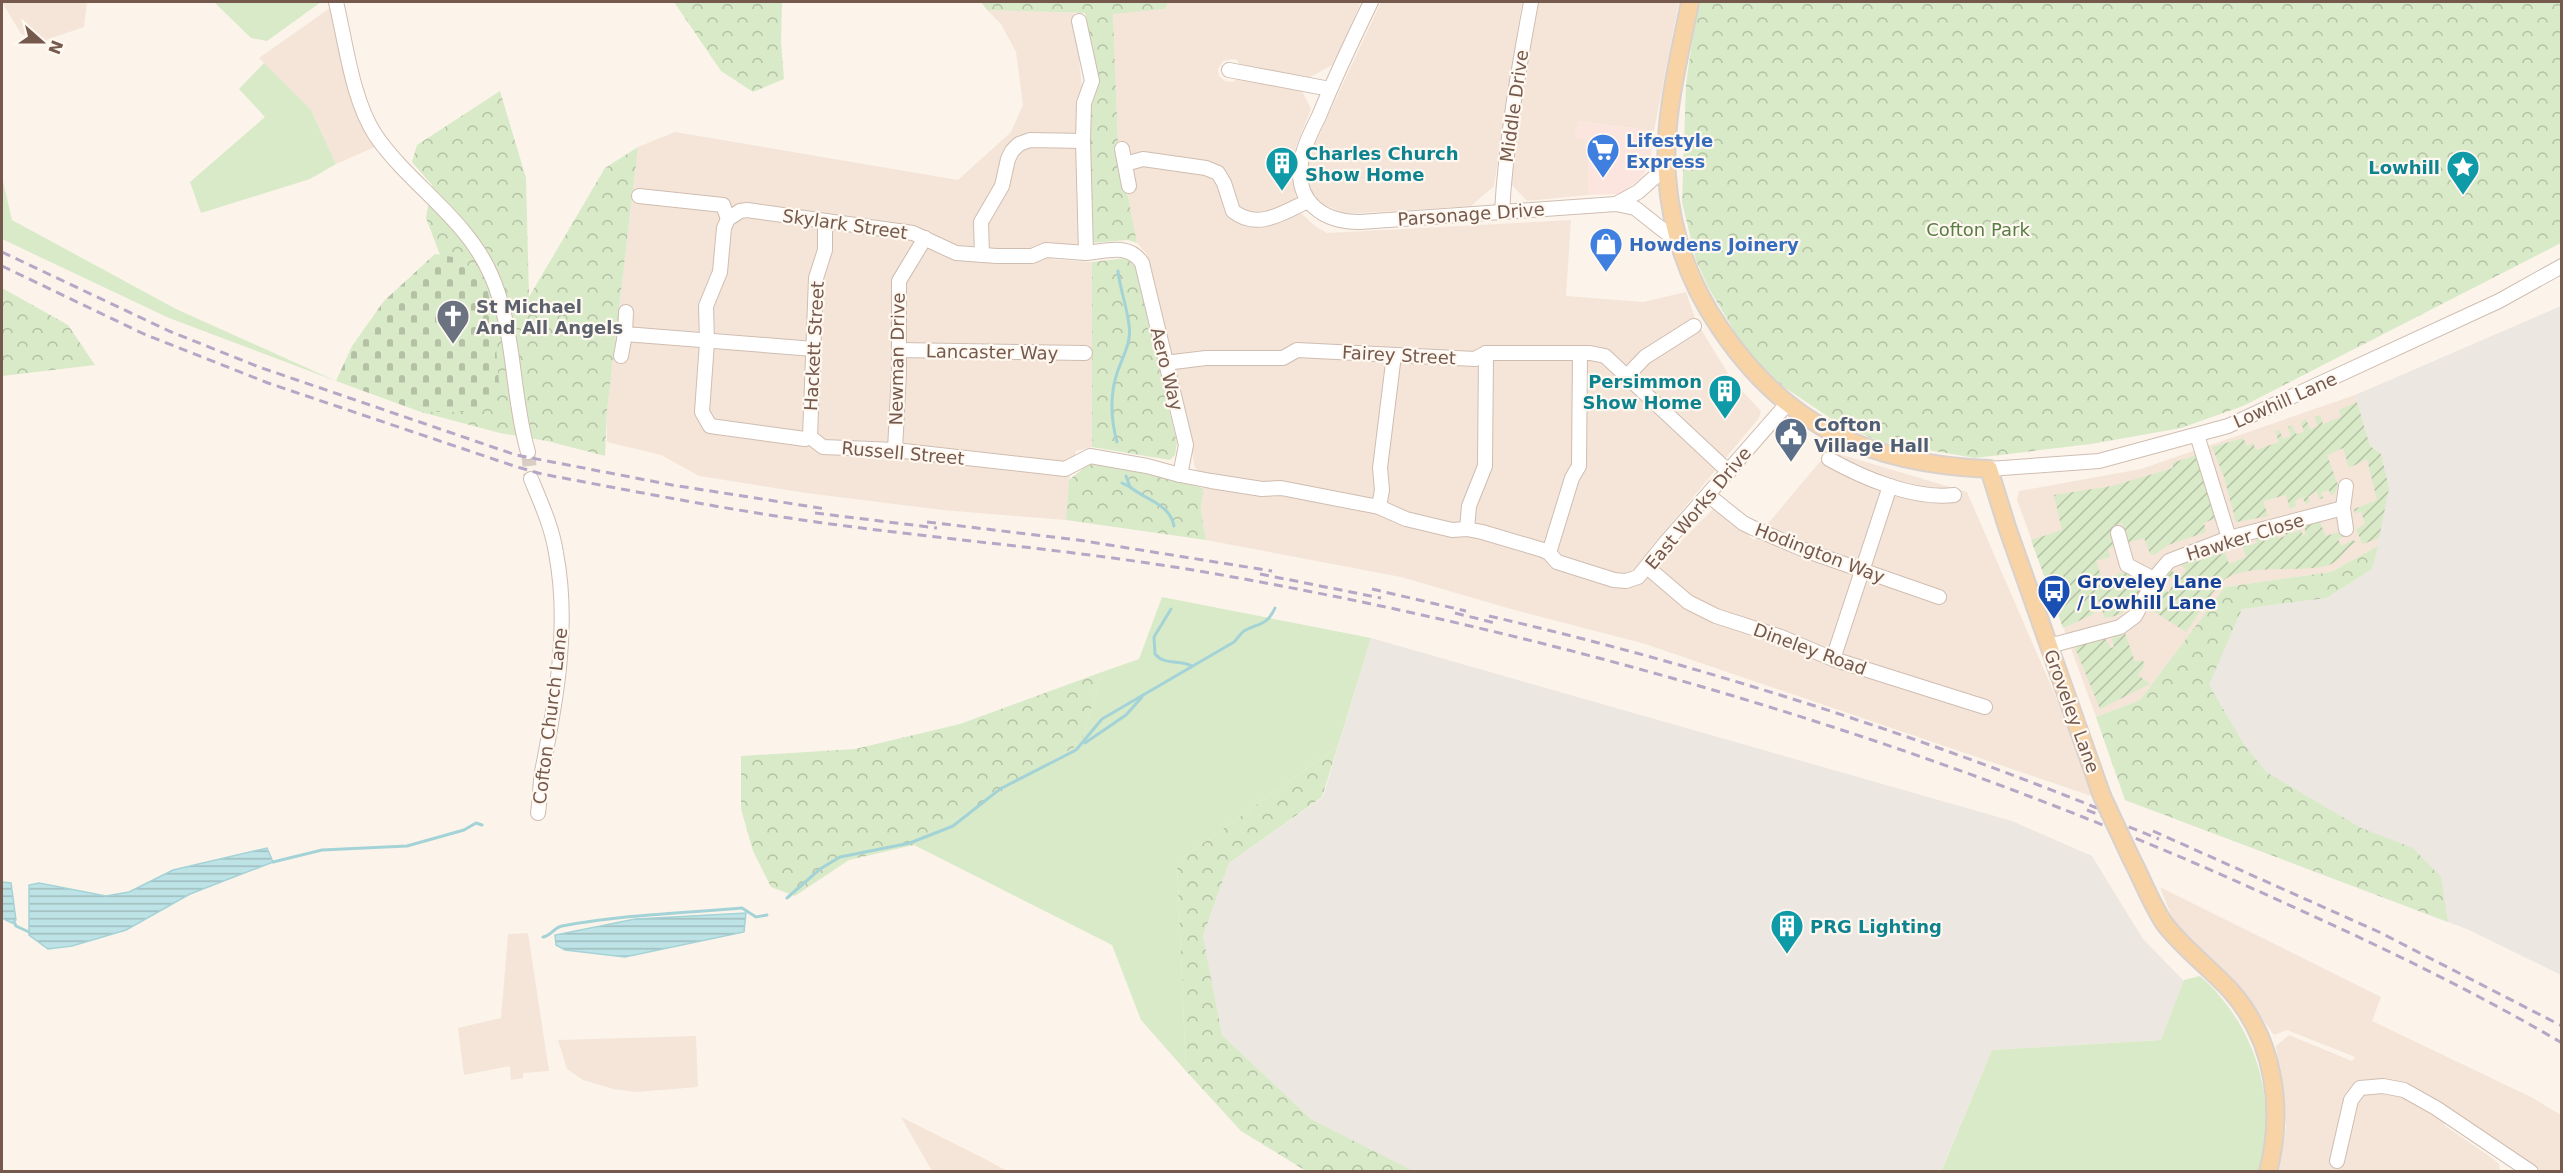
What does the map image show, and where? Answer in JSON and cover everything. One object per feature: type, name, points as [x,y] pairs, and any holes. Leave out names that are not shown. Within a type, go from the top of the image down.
[{"type":"main road","points":[[1690,2],[1669,120],[1667,173],[1671,211],[1678,242],[1707,309],[1740,357],[1765,385],[1787,404],[1828,431],[1876,450],[1924,463],[1989,469]]},
{"type":"main road","name":"Groveley Lane","points":[[1989,469],[2007,527],[2103,796],[2131,858],[2165,923],[2233,993],[2249,1016],[2265,1048],[2274,1089],[2277,1120],[2274,1150],[2268,1172]]},
{"type":"street","points":[[336,2],[360,104],[375,134],[390,154],[440,204],[473,246],[491,274],[510,329],[519,420],[528,452]]},
{"type":"street","points":[[1125,164],[1143,159],[1206,168],[1218,173],[1224,183],[1233,211],[1257,221],[1267,220],[1308,201],[1301,185],[1300,164],[1330,89],[1371,2]]},
{"type":"street","name":"Middle Drive","points":[[1502,212],[1506,151],[1531,2]]},
{"type":"street","points":[[1079,21],[1092,81],[1084,103],[1086,253]]},
{"type":"street","points":[[1229,70],[1330,89]]},
{"type":"street","points":[[982,255],[981,222],[1002,186],[1012,151],[1019,144],[1030,140],[1083,141]]},
{"type":"street","points":[[1122,149],[1129,186]]},
{"type":"street","name":"Parsonage Drive","points":[[1616,204],[1638,192],[1658,174],[1667,173]]},
{"type":"street","points":[[1638,192],[1646,215]]},
{"type":"street","points":[[639,196],[723,205],[728,219],[724,228],[720,272],[706,306],[707,342]]},
{"type":"street","name":"Parsonage Drive","points":[[1308,201],[1317,211],[1327,217],[1344,222],[1616,204],[1635,208],[1678,242]]},
{"type":"street","name":"Skylark Street","points":[[728,219],[740,211],[747,210],[825,220],[913,233],[947,251],[982,255],[1032,256],[1046,250],[1086,253],[1127,250],[1135,253],[1142,263]]},
{"type":"street","name":"Hackett Street","points":[[810,437],[816,278],[825,250],[825,220]]},
{"type":"street","name":"Newman Drive","points":[[895,450],[899,281],[925,238]]},
{"type":"street","name":"Aero Way","points":[[1142,263],[1186,445],[1180,476]]},
{"type":"street","name":"Lowhill Lane","points":[[1989,469],[2099,461],[2197,435],[2254,416],[2499,301],[2562,266]]},
{"type":"street","points":[[621,356],[626,312]]},
{"type":"street","points":[[1626,377],[1645,357],[1694,326]]},
{"type":"street","points":[[625,334],[814,349]]},
{"type":"street","name":"Russell Street","points":[[707,342],[702,412],[710,426],[805,439],[810,437],[823,447],[895,450],[1065,469],[1090,456],[1147,466],[1180,476]]},
{"type":"street","name":"Lancaster Way","points":[[899,350],[1085,353]]},
{"type":"street","name":"Fairey Street","points":[[1165,363],[1206,358],[1283,358],[1297,350],[1475,359],[1486,353],[1580,353],[1605,356],[1729,472]]},
{"type":"street","points":[[1467,529],[1469,506],[1485,466],[1486,353]]},
{"type":"street","points":[[1549,553],[1572,478],[1579,466],[1580,353]]},
{"type":"street","points":[[1379,507],[1380,468],[1394,356]]},
{"type":"street","name":"East Works Drive","points":[[1180,476],[1262,489],[1281,488],[1379,507],[1406,519],[1452,530],[1467,529],[1549,553],[1557,562],[1614,580],[1626,580],[1638,577],[1787,404]]},
{"type":"street","points":[[2197,435],[2229,538]]},
{"type":"street","points":[[1829,459],[1848,470],[1890,486],[1936,498],[1954,495]]},
{"type":"street","name":"Cofton Church Lane","points":[[531,479],[547,517],[556,552],[562,603],[560,657],[551,738],[542,775],[538,813]]},
{"type":"street","points":[[1833,659],[1890,486]]},
{"type":"street","points":[[2346,486],[2343,508],[2346,529]]},
{"type":"street","name":"Hodington Way","points":[[1708,495],[1743,523],[1807,551],[1939,597]]},
{"type":"street","name":"Hawker Close","points":[[2049,646],[2120,627],[2135,616],[2154,579],[2169,561],[2229,538],[2343,508]]},
{"type":"street","points":[[2118,533],[2127,565],[2154,579]]},
{"type":"street","name":"Dineley Road","points":[[1647,567],[1688,602],[1707,611],[1781,637],[1833,659],[1985,707]]},
{"type":"street","points":[[2337,1161],[2351,1100],[2360,1088],[2383,1086],[2404,1090],[2436,1107],[2512,1166],[2531,1172]]},
{"type":"shaded area","points":[[2,2],[87,2],[84,27],[40,42],[21,34]]},
{"type":"shaded area","points":[[1168,2],[1361,2],[1334,64],[1305,80],[1241,68],[1237,60],[1233,59],[1223,61],[1218,69],[1219,76],[1225,81],[1233,82],[1239,77],[1301,89],[1311,109],[1296,146],[1291,171],[1296,198],[1268,211],[1273,223],[1299,211],[1315,226],[1327,233],[1571,220],[1566,296],[1643,302],[1686,292],[1696,321],[1732,380],[1761,411],[1759,418],[1649,550],[1663,559],[1715,507],[1754,540],[1829,451],[1967,492],[2100,799],[1645,644],[1518,611],[1401,577],[1206,540],[1201,511],[1204,476],[1195,468],[1184,410],[1147,255],[1137,243],[1118,144],[1113,13],[1165,9]]},
{"type":"shaded area","points":[[1381,2],[1522,2],[1494,186],[1471,206],[1346,214],[1320,203],[1312,193],[1307,173],[1310,154]]},
{"type":"shaded area","points":[[1539,2],[1679,2],[1654,131],[1578,121],[1583,139],[1589,144],[1588,195],[1527,201],[1511,184],[1519,108]]},
{"type":"shaded area","points":[[330,8],[354,104],[375,147],[336,164],[311,110],[259,58]]},
{"type":"shaded area","points":[[987,10],[1074,13],[1082,87],[1078,245],[1051,244],[1050,259],[1092,262],[1092,447],[1076,451],[1069,480],[1066,520],[942,510],[806,493],[699,476],[661,455],[607,442],[607,411],[638,147],[675,132],[958,180],[1011,132],[1023,105],[1016,52],[1001,24]]},
{"type":"shaded area","points":[[1578,121],[1654,131],[1650,165],[1641,178],[1621,194],[1588,195],[1589,144],[1583,139],[1574,138]]},
{"type":"shaded area","points":[[2561,306],[2561,975],[2469,930],[2125,800],[2134,761],[2192,723],[2242,609],[2327,598],[2372,569],[2389,488],[2381,454],[2370,446],[2355,395]]},
{"type":"shaded area","points":[[2355,395],[2370,446],[2381,454],[2389,488],[2378,546],[2331,572],[2225,587],[2140,700],[2096,717],[2017,500],[2019,491],[2141,469]]},
{"type":"shaded area","points":[[1371,638],[2012,821],[2092,856],[2143,939],[2184,981],[2161,1040],[1992,1050],[1941,1171],[1413,1172],[1311,1119],[1222,1035],[1203,936],[1229,863],[1323,797]]},
{"type":"shaded area","points":[[2160,887],[2381,997],[2372,1021],[2531,1097],[2561,1115],[2561,1171],[2541,1171],[2451,1113],[2444,1125],[2492,1158],[2499,1164],[2500,1171],[2278,1171],[2286,1127],[2276,1046],[2289,1035],[2352,1061],[2355,1057],[2287,1030],[2274,1035],[2235,981],[2173,920]]},
{"type":"shaded area","points":[[528,933],[549,1071],[523,1073],[523,1078],[511,1080],[510,1066],[464,1075],[458,1028],[501,1018],[508,934]]},
{"type":"shaded area","points":[[696,1036],[698,1087],[636,1092],[613,1089],[583,1080],[567,1069],[558,1040]]},
{"type":"shaded area","points":[[901,1117],[987,1160],[1007,1171],[932,1171]]},
{"type":"green space","points":[[214,2],[321,2],[267,41],[251,38]]},
{"type":"green space","points":[[674,2],[782,2],[781,41],[784,79],[753,92],[721,71]]},
{"type":"green space","points":[[981,2],[1168,2],[1165,9],[1113,14],[1118,144],[1137,243],[1128,240],[1089,243],[1089,113],[1099,84],[1085,13],[987,10]]},
{"type":"green space","name":"Cofton Park","points":[[1698,2],[2561,2],[2561,243],[2243,406],[2181,428],[2091,444],[1975,458],[1881,442],[1839,424],[1784,387],[1747,352],[1708,287],[1696,260],[1682,202],[1686,84]]},
{"type":"green space","points":[[264,63],[311,110],[336,164],[310,179],[201,213],[190,182],[265,117],[239,89]]},
{"type":"green space","points":[[500,91],[526,178],[529,297],[605,168],[638,147],[607,411],[605,456],[547,441],[500,433],[421,412],[467,412],[453,267],[440,255],[426,218],[432,185],[412,162],[417,145]]},
{"type":"green space","points":[[2,177],[12,220],[176,309],[336,381],[169,318],[2,239]]},
{"type":"green space","points":[[435,254],[453,257],[486,282],[494,324],[500,394],[467,412],[421,412],[336,381],[352,346],[384,301]]},
{"type":"green space","points":[[1126,258],[1135,266],[1177,443],[1175,455],[1170,460],[1092,447],[1092,262]]},
{"type":"green space","points":[[2,288],[68,325],[95,365],[2,376]]},
{"type":"green space","points":[[2357,402],[2370,446],[2381,454],[2389,488],[2379,538],[2363,544],[2356,530],[2365,524],[2361,511],[2355,514],[2354,509],[2377,500],[2367,459],[2349,468],[2343,448],[2327,455],[2338,485],[2335,493],[2331,495],[2329,490],[2321,493],[2323,498],[2320,499],[2316,491],[2308,497],[2310,502],[2306,504],[2302,497],[2295,501],[2296,506],[2290,509],[2286,495],[2263,501],[2268,516],[2236,522],[2224,477],[2212,447],[2243,438],[2247,446],[2253,443],[2256,450],[2279,442],[2275,431],[2279,430],[2283,439],[2291,436],[2288,427],[2292,425],[2296,434],[2304,432],[2301,422],[2306,419],[2310,429],[2318,426],[2314,417],[2320,415],[2323,424],[2341,417],[2339,410]]},
{"type":"green space","points":[[2199,454],[2218,517],[2204,523],[2206,532],[2168,545],[2154,555],[2150,554],[2144,538],[2127,543],[2122,523],[2113,526],[2119,544],[2108,549],[2110,557],[2096,561],[2103,581],[2125,571],[2146,581],[2143,588],[2132,606],[2121,614],[2105,618],[2098,600],[2090,603],[2094,614],[2063,628],[2031,540],[2062,530],[2054,495],[2112,486],[2173,468],[2172,463]]},
{"type":"green space","points":[[1089,464],[1127,469],[1203,488],[1201,511],[1206,540],[1066,520],[1069,480]]},
{"type":"green space","points":[[2318,518],[2326,536],[2345,530],[2346,535],[2338,539],[2341,546],[2353,540],[2356,542],[2333,563],[2304,569],[2246,571],[2234,575],[2219,585],[2186,632],[2151,608],[2160,589],[2169,592],[2174,580],[2167,575],[2171,570],[2180,578],[2186,570],[2178,561],[2191,554],[2197,562],[2205,558],[2202,551],[2213,548],[2216,556],[2225,552],[2229,564],[2246,557],[2241,539],[2247,538],[2250,545],[2257,543],[2255,535],[2260,534],[2263,541],[2270,539],[2269,531],[2275,529],[2278,538],[2286,536],[2284,526],[2288,525],[2291,533],[2301,530],[2303,536],[2306,534],[2305,523]]},
{"type":"green space","points":[[2378,546],[2372,569],[2327,598],[2242,609],[2209,685],[2243,743],[2266,772],[2361,828],[2413,848],[2441,877],[2448,922],[2125,800],[2096,717],[2140,700],[2225,587],[2331,572]]},
{"type":"green space","points":[[1162,597],[1371,638],[1338,746],[1177,862],[1186,1071],[1141,1020],[1112,945],[914,845],[1081,743],[1102,672],[1139,659]]},
{"type":"green space","points":[[2124,630],[2135,662],[2142,660],[2145,664],[2138,675],[2150,684],[2100,709],[2073,643],[2103,635],[2111,648],[2114,647],[2112,640],[2114,634]]},
{"type":"green space","points":[[1102,672],[1081,743],[914,845],[849,860],[795,896],[771,887],[753,851],[741,809],[741,756],[855,749],[960,724]]},
{"type":"green space","points":[[1338,746],[1322,797],[1229,863],[1203,936],[1222,1035],[1311,1119],[1413,1171],[1306,1171],[1241,1131],[1186,1071],[1177,862]]},
{"type":"green space","points":[[2200,976],[2219,995],[2235,1017],[2258,1065],[2264,1091],[2266,1118],[2265,1144],[2260,1171],[1941,1172],[1992,1050],[2161,1040],[2184,980]]},
{"type":"water","points":[[267,848],[273,862],[190,894],[126,930],[72,946],[48,949],[29,935],[29,885],[39,883],[106,896],[129,892],[173,870]]},
{"type":"water","points":[[2,882],[11,883],[16,920],[12,923],[2,918]]},
{"type":"water","points":[[746,913],[744,932],[625,957],[565,950],[556,945],[555,935],[635,919]]},
{"type":"waterway","points":[[1117,442],[1113,425],[1113,390],[1130,331],[1118,271]]},
{"type":"waterway","points":[[1126,476],[1130,487],[1168,512],[1174,526]]},
{"type":"waterway","points":[[1122,483],[1130,487]]},
{"type":"waterway","points":[[787,898],[820,869],[840,857],[910,843],[953,826],[1000,789],[1076,750],[1102,719],[1234,642],[1244,631],[1269,618],[1275,608]]},
{"type":"waterway","points":[[1171,609],[1154,637],[1155,654],[1163,660],[1192,666]]},
{"type":"waterway","points":[[1085,743],[1126,715],[1142,697]]},
{"type":"waterway","points":[[273,862],[322,850],[407,846],[464,830],[476,823],[482,825]]},
{"type":"waterway","points":[[543,937],[562,926],[629,917],[742,908],[756,917],[767,915]]},
{"type":"waterway","points":[[14,922],[16,926],[29,932]]},
{"type":"tunnel","points":[[528,452],[531,479]]},
{"type":"railway","points":[[2,252],[169,331],[259,367],[516,455],[672,485],[826,509]]},
{"type":"railway","points":[[2,266],[144,334],[268,383],[542,474],[808,521],[1106,557],[1193,570],[1459,623],[1720,692],[1849,732],[2104,825],[2229,878],[2355,936],[2439,976],[2562,1043]]},
{"type":"railway","points":[[815,513],[937,528]]},
{"type":"railway","points":[[927,522],[1078,540],[1272,571]]},
{"type":"railway","points":[[1260,574],[1381,598]]},
{"type":"railway","points":[[1372,589],[1466,611]]},
{"type":"railway","points":[[1455,613],[1495,623]]},
{"type":"railway","points":[[1489,616],[1644,655],[1797,700],[1948,751],[2097,808]]},
{"type":"railway","points":[[2087,810],[2159,839]]},
{"type":"railway","points":[[2153,831],[2379,932],[2562,1026]]},
{"type":"place","name":"Lifestyle Express","points":[[1603,179]]},
{"type":"place","name":"Charles Church Show Home","points":[[1282,192]]},
{"type":"place","name":"Lowhill","points":[[2463,196]]},
{"type":"place","name":"Howdens Joinery","points":[[1606,273]]},
{"type":"place","name":"St Michael And All Angels","points":[[453,345]]},
{"type":"place","name":"Persimmon Show Home","points":[[1725,420]]},
{"type":"place","name":"Cofton Village Hall","points":[[1791,463]]},
{"type":"place","name":"Groveley Lane / Lowhill Lane","points":[[2054,620]]},
{"type":"place","name":"PRG Lighting","points":[[1787,955]]}]
